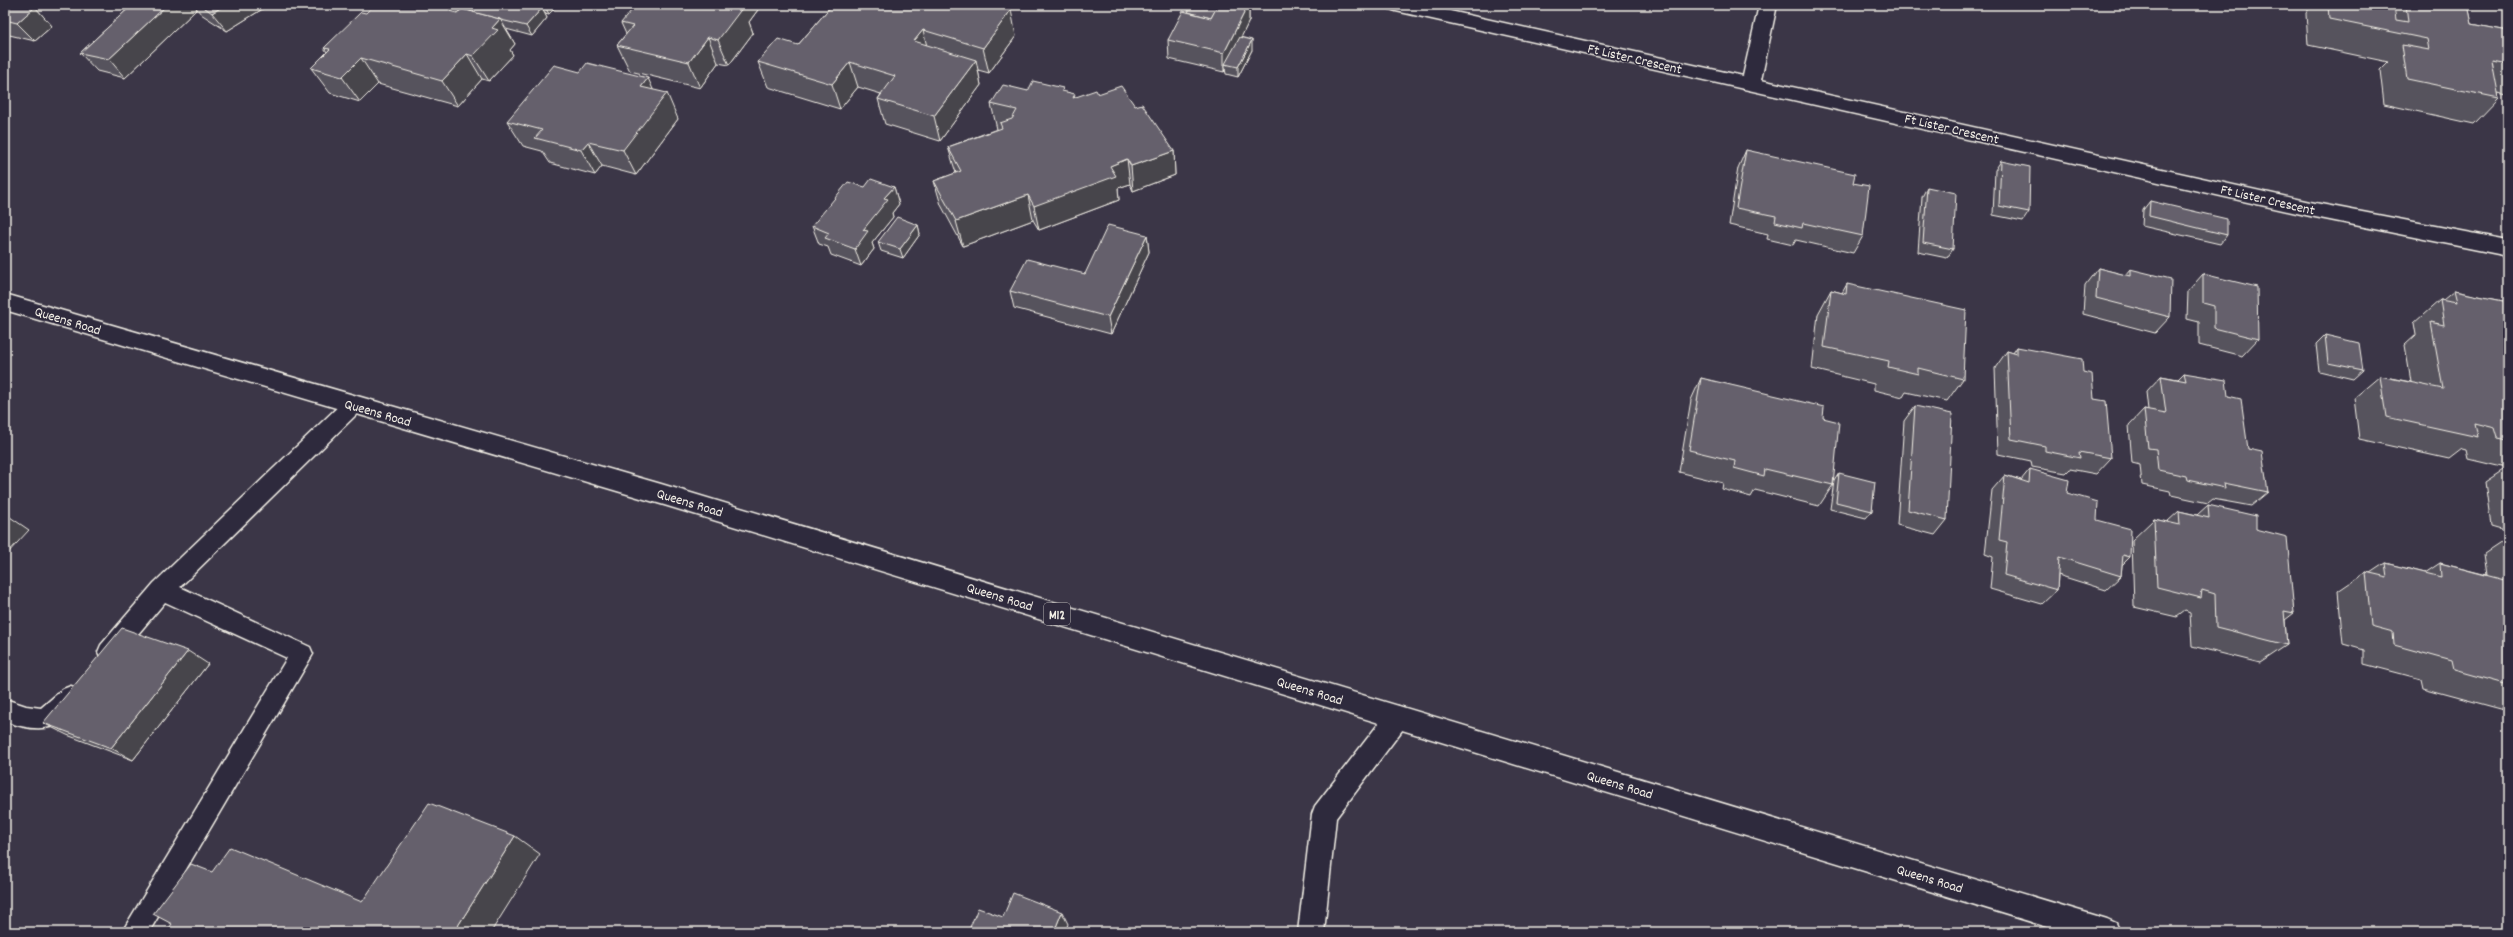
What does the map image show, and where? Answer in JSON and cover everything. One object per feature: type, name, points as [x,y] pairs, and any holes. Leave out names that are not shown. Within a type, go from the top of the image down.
[{"type":"main road","name":"Ft Lister Crescent","points":[[1396,5],[1751,83],[2310,209],[2508,248]]},
{"type":"main road","points":[[1751,83],[1768,5]]},
{"type":"main road","name":"Queens Road","points":[[5,302],[661,494],[2107,932]]},
{"type":"lane","points":[[5,710],[30,720],[45,718],[58,711],[162,590],[353,405]]},
{"type":"lane","points":[[135,932],[302,654],[162,590]]},
{"type":"lane","points":[[1311,932],[1324,814],[1398,717]]},
{"type":"building","points":[[5,5],[26,5],[35,7],[17,23],[5,20]]},
{"type":"building","points":[[132,5],[167,5],[109,59],[80,53]]},
{"type":"building","points":[[201,5],[225,5],[212,13]]},
{"type":"building","points":[[374,5],[440,5],[452,8],[449,11],[457,13],[462,9],[500,19],[492,28],[498,30],[473,56],[467,54],[442,81],[361,58],[342,77],[311,68],[330,49],[324,48],[361,12],[366,13]]},
{"type":"building","points":[[440,5],[477,5],[471,11],[462,9],[460,11]]},
{"type":"building","points":[[479,5],[529,5],[542,8],[526,26],[473,12]]},
{"type":"building","points":[[636,5],[734,5],[743,7],[718,40],[708,37],[689,62],[617,45],[633,26],[621,23]]},
{"type":"building","points":[[832,5],[992,5],[1011,10],[983,48],[923,30],[914,41],[976,60],[934,116],[878,99],[895,76],[850,62],[832,84],[758,62],[778,39],[798,45]]},
{"type":"building","points":[[1192,5],[1217,7],[1211,18],[1188,12]]},
{"type":"building","points":[[1218,5],[1248,5],[1224,53],[1168,40],[1183,11],[1211,18]]},
{"type":"building","points":[[2328,5],[2394,5],[2396,20],[2408,22],[2406,5],[2468,5],[2472,24],[2508,31],[2508,64],[2492,61],[2499,98],[2407,79],[2402,45],[2429,50],[2427,39],[2329,19]]},
{"type":"building","points":[[1240,37],[1252,40],[1238,67],[1225,64]]},
{"type":"building","points":[[587,63],[648,78],[641,87],[667,93],[623,150],[588,142],[581,150],[535,138],[542,130],[507,121],[554,65],[580,72]]},
{"type":"building","points":[[1033,81],[1063,88],[1062,91],[1075,94],[1073,98],[1096,90],[1098,94],[1121,86],[1135,106],[1142,104],[1174,151],[1131,166],[1127,159],[1110,166],[1116,176],[1034,206],[1028,195],[956,221],[934,181],[961,171],[948,147],[1002,128],[1000,123],[1012,119],[1017,110],[991,104],[1003,85],[1028,91]]},
{"type":"building","points":[[1746,150],[1855,174],[1853,183],[1869,186],[1863,236],[1803,223],[1802,228],[1775,222],[1776,216],[1736,208]]},
{"type":"building","points":[[2001,161],[2030,167],[2029,212],[1999,206]]},
{"type":"building","points":[[871,179],[894,187],[884,198],[888,199],[863,230],[868,231],[855,249],[825,238],[829,233],[812,226],[848,182],[865,187]]},
{"type":"building","points":[[1927,187],[1956,193],[1953,249],[1923,243]]},
{"type":"building","points":[[2150,201],[2227,219],[2227,235],[2149,216]]},
{"type":"building","points":[[897,217],[918,225],[900,249],[878,242]]},
{"type":"building","points":[[1108,225],[1147,235],[1108,317],[1010,291],[1027,259],[1085,274]]},
{"type":"building","points":[[2098,268],[2130,276],[2130,269],[2171,279],[2170,317],[2096,298]]},
{"type":"building","points":[[2203,274],[2257,287],[2258,339],[2214,328],[2214,306],[2203,303]]},
{"type":"building","points":[[1847,284],[1966,310],[1963,379],[1918,368],[1918,374],[1888,367],[1889,361],[1824,347],[1831,290],[1846,294]]},
{"type":"building","points":[[2454,291],[2508,302],[2508,440],[2498,438],[2495,428],[2475,423],[2478,437],[2386,417],[2380,376],[2443,389],[2431,322],[2444,325],[2440,300],[2457,303]]},
{"type":"building","points":[[2325,335],[2359,343],[2363,370],[2328,363]]},
{"type":"building","points":[[2017,347],[2082,359],[2083,372],[2092,374],[2094,399],[2106,401],[2111,458],[2079,452],[2080,458],[2045,451],[2045,446],[2011,439],[2007,351],[2017,354]]},
{"type":"building","points":[[2184,373],[2226,380],[2228,396],[2241,399],[2248,449],[2262,452],[2268,492],[2224,483],[2225,488],[2187,480],[2186,476],[2158,470],[2156,449],[2148,448],[2144,409],[2166,413],[2161,376],[2186,381]]},
{"type":"building","points":[[1701,378],[1824,407],[1823,418],[1839,422],[1833,485],[1765,469],[1764,476],[1734,468],[1735,461],[1689,450]]},
{"type":"building","points":[[1915,406],[1952,414],[1947,520],[1908,510]]},
{"type":"building","points":[[2030,469],[2069,480],[2067,493],[2098,502],[2097,520],[2131,529],[2130,557],[2123,555],[2121,576],[2059,557],[2057,590],[2004,575],[2007,542],[1999,540],[2005,475],[2029,483]]},
{"type":"building","points":[[1839,473],[1875,482],[1872,511],[1836,502]]},
{"type":"building","points":[[2208,505],[2256,516],[2256,529],[2287,537],[2294,613],[2284,611],[2287,645],[2216,627],[2215,594],[2202,590],[2201,598],[2157,587],[2154,519],[2180,525],[2179,511],[2209,518]]},
{"type":"building","points":[[2385,563],[2441,577],[2440,563],[2508,581],[2508,685],[2454,670],[2452,661],[2394,645],[2393,632],[2371,626],[2366,572],[2387,577]]},
{"type":"building","points":[[122,628],[188,651],[111,748],[43,723]]},
{"type":"building","points":[[429,803],[515,836],[454,932],[166,932],[172,924],[153,914],[191,864],[212,872],[230,847],[362,902]]},
{"type":"building","points":[[1013,893],[1062,912],[1054,932],[968,932],[978,908],[1003,917]]},
{"type":"building","points":[[1175,929],[1184,932],[1174,932]]}]
